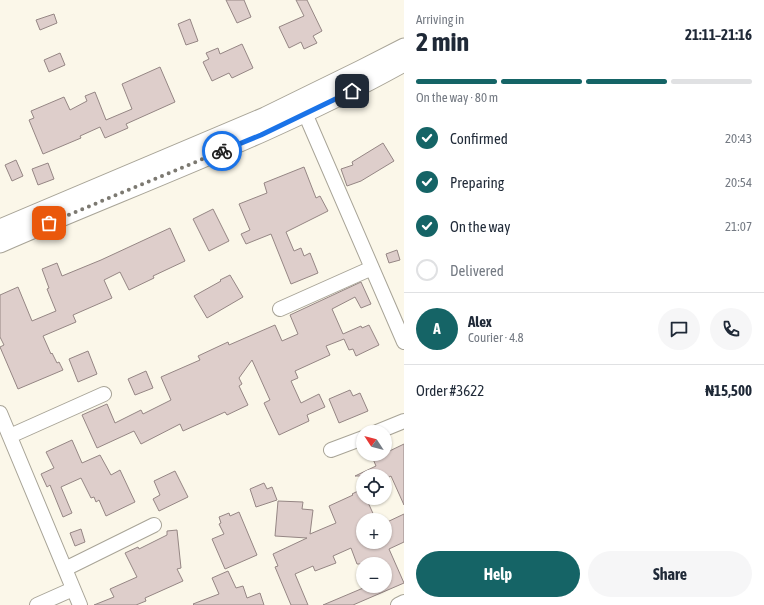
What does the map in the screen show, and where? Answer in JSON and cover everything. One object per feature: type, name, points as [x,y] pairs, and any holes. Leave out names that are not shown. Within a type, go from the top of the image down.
[{"type":"street","points":[[0,244],[261,135],[302,106],[404,47]]},
{"type":"street","points":[[0,228],[265,116],[302,106],[364,85],[404,63]]},
{"type":"street","points":[[302,106],[404,342]]},
{"type":"street","points":[[280,309],[372,268]]},
{"type":"street","points":[[10,436],[104,394]]},
{"type":"street","points":[[0,412],[80,605]]},
{"type":"street","points":[[392,426],[404,421]]},
{"type":"street","points":[[331,450],[356,441]]},
{"type":"street","points":[[65,569],[154,525]]},
{"type":"street","points":[[37,605],[74,589]]},
{"type":"street","points":[[398,605],[404,602]]},
{"type":"building","points":[[226,0],[244,0],[251,17],[237,23]]},
{"type":"building","points":[[296,0],[307,0],[322,31],[313,36],[317,43],[304,49],[301,42],[289,48],[279,27],[304,16]]},
{"type":"building","points":[[54,14],[57,23],[40,30],[36,20]]},
{"type":"building","points":[[190,19],[198,41],[186,45],[178,24]]},
{"type":"building","points":[[242,44],[253,68],[232,78],[229,73],[212,81],[203,62],[209,59],[206,53],[218,48],[220,54]]},
{"type":"building","points":[[60,53],[65,65],[49,72],[44,60]]},
{"type":"building","points":[[160,67],[175,102],[126,124],[128,128],[105,138],[100,127],[80,136],[81,138],[43,154],[29,120],[34,118],[31,111],[64,97],[70,110],[87,101],[85,96],[95,92],[106,120],[132,109],[122,84]]},
{"type":"building","points":[[383,143],[394,161],[361,181],[347,186],[341,169],[353,165],[352,162]]},
{"type":"building","points":[[16,160],[23,176],[12,181],[5,165]]},
{"type":"building","points":[[48,163],[54,179],[38,185],[32,169]]},
{"type":"building","points":[[304,167],[316,198],[320,196],[328,211],[286,232],[294,251],[301,248],[304,256],[310,253],[318,273],[291,284],[271,234],[246,244],[241,234],[250,230],[239,204],[267,193],[264,183]]},
{"type":"building","points":[[213,209],[229,241],[209,251],[193,219]]},
{"type":"building","points":[[170,228],[185,261],[153,276],[154,278],[129,290],[120,272],[104,280],[112,298],[73,315],[76,322],[43,336],[51,354],[52,353],[57,363],[59,362],[63,370],[18,389],[0,347],[4,345],[0,337],[0,295],[18,287],[32,321],[56,311],[47,289],[49,288],[42,269],[57,263],[62,276],[101,260]]},
{"type":"building","points":[[397,250],[400,260],[389,263],[386,254]]},
{"type":"building","points":[[230,275],[243,297],[207,318],[194,296]]},
{"type":"building","points":[[361,282],[371,304],[361,308],[355,297],[332,309],[343,334],[361,326],[362,328],[369,325],[379,345],[356,356],[353,349],[349,350],[344,339],[326,346],[330,355],[295,371],[298,378],[291,381],[301,403],[319,394],[325,407],[307,415],[309,421],[279,435],[264,403],[270,400],[252,360],[239,378],[242,384],[239,386],[248,405],[227,415],[225,412],[183,431],[180,424],[141,444],[134,431],[97,448],[82,415],[107,404],[115,423],[141,410],[143,414],[171,400],[161,377],[200,360],[198,356],[228,342],[229,345],[275,325],[282,341],[298,334],[290,315]]},
{"type":"building","points":[[88,351],[97,374],[78,382],[69,359]]},
{"type":"building","points":[[146,371],[153,388],[135,395],[128,379]]},
{"type":"building","points":[[350,390],[353,396],[360,393],[368,411],[339,423],[329,399]]},
{"type":"building","points":[[72,440],[82,463],[100,455],[111,475],[120,470],[135,502],[106,516],[99,500],[96,502],[94,497],[91,498],[81,478],[61,487],[72,513],[63,517],[50,485],[47,487],[41,474],[54,468],[46,452]]},
{"type":"building","points":[[404,444],[404,505],[392,478],[392,469],[370,469],[376,466],[374,461],[392,461],[392,450]]},
{"type":"building","points":[[175,471],[188,497],[159,511],[153,499],[160,495],[154,481]]},
{"type":"building","points":[[264,483],[267,489],[272,487],[277,500],[256,507],[250,489]]},
{"type":"building","points":[[356,492],[356,505],[369,505],[373,513],[356,513],[356,549],[389,549],[404,583],[392,588],[392,557],[356,557],[356,561],[351,548],[333,556],[336,563],[315,571],[313,566],[295,574],[308,605],[291,605],[275,567],[278,566],[273,554],[307,538],[275,536],[278,501],[303,502],[302,509],[313,510],[310,534],[336,523],[329,506],[353,495],[352,494]]},
{"type":"building","points":[[239,512],[257,555],[225,569],[212,539],[224,534],[219,524],[221,523],[219,517],[229,513],[230,516]]},
{"type":"building","points":[[404,514],[404,542],[392,548],[392,520]]},
{"type":"building","points":[[81,529],[85,542],[75,546],[70,533]]},
{"type":"building","points":[[177,530],[181,568],[177,569],[183,581],[145,598],[146,601],[136,605],[94,605],[114,597],[110,589],[137,577],[125,553],[138,547],[139,549],[167,535],[167,531]]},
{"type":"building","points":[[228,571],[236,588],[243,586],[247,598],[260,593],[264,605],[193,604],[219,594],[212,578]]},
{"type":"building","points":[[356,591],[356,593],[381,593],[353,605],[323,605]]},
{"type":"way so far","points":[[49,223],[222,151]]},
{"type":"route","points":[[222,151],[261,135],[352,91]]}]
